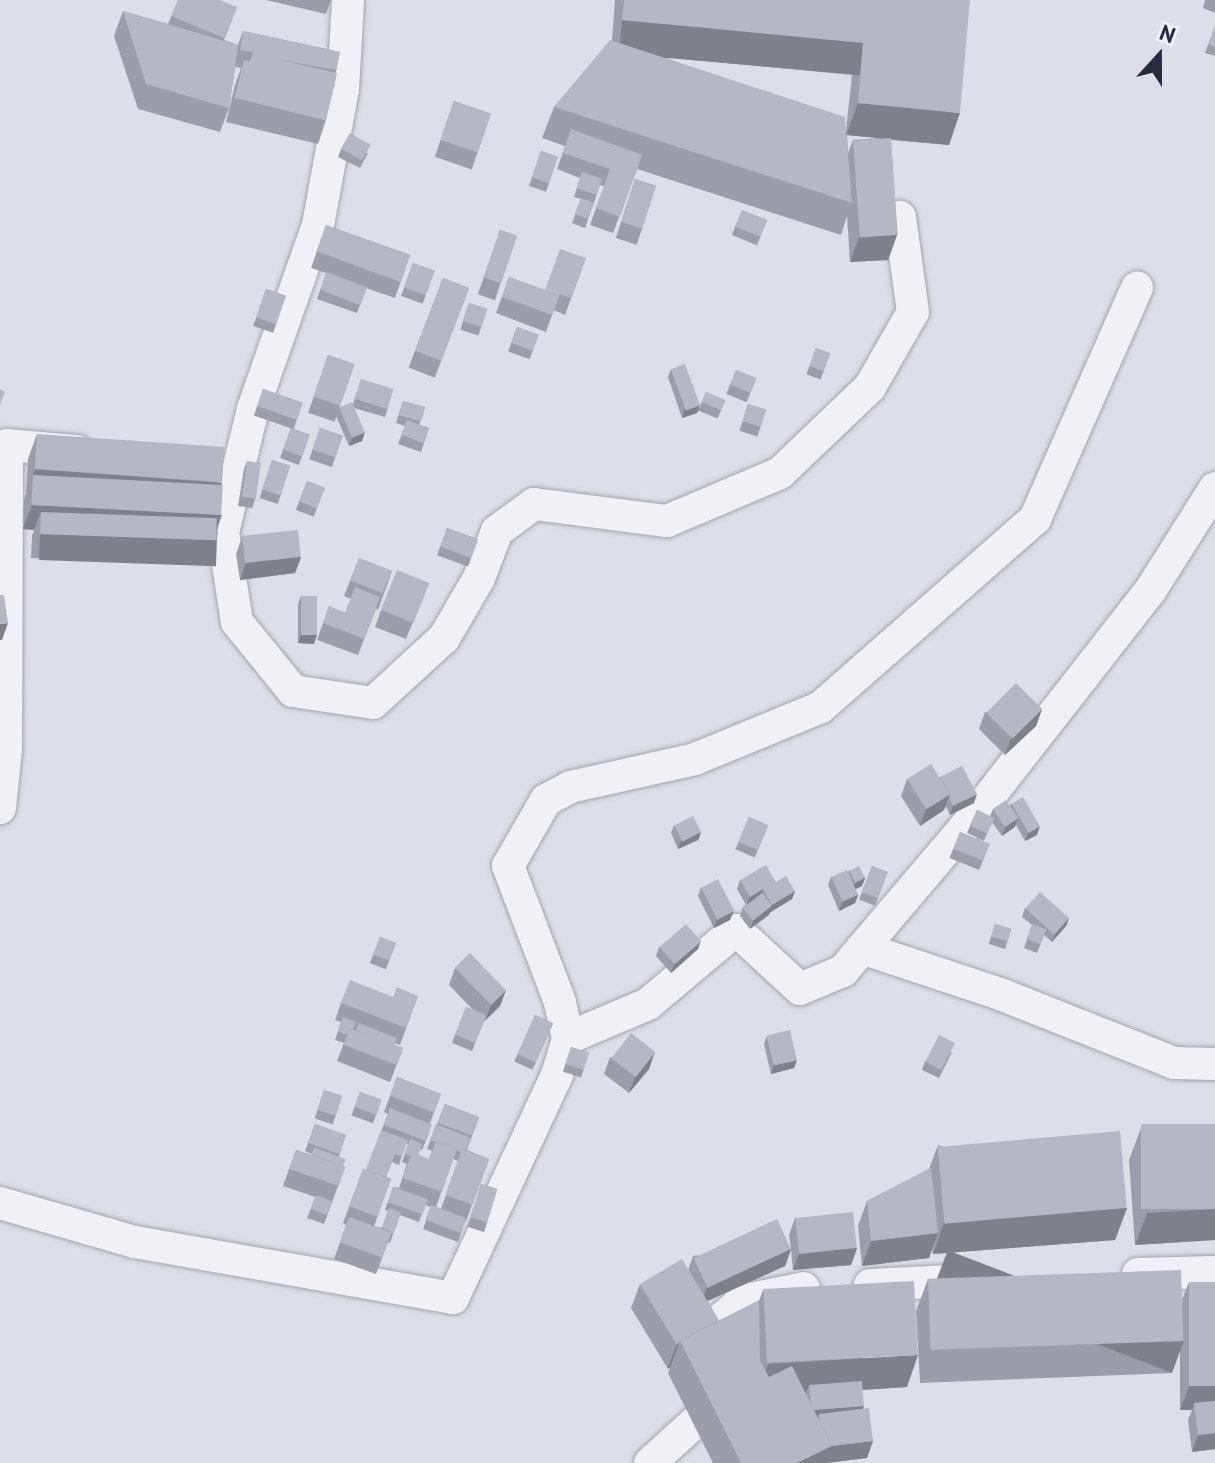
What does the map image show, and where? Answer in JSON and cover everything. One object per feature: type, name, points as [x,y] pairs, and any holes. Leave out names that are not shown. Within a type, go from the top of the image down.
[{"type":"street","points":[[348,0],[343,89],[318,225],[253,409],[224,464],[223,532],[237,622],[293,691],[373,703],[444,638],[479,578],[497,531],[534,504],[667,521],[780,473],[870,387],[913,312],[900,217]]},
{"type":"street","points":[[0,1203],[135,1242],[453,1298],[557,1075],[568,1038],[560,1002],[508,866],[546,800],[570,787],[695,759],[821,707],[833,697],[1035,519],[1137,288]]},
{"type":"street","points":[[0,808],[6,749],[4,445],[116,454]]},
{"type":"street","points":[[568,1038],[648,1004],[736,930],[800,989],[843,971],[1150,591],[1215,488]]},
{"type":"street","points":[[862,948],[1000,994],[1174,1063],[1215,1064]]},
{"type":"street","points":[[1103,1275],[1215,1272]]},
{"type":"street","points":[[650,1463],[734,1387],[724,1317],[742,1301],[802,1288],[1007,1278]]},
{"type":"building","points":[[178,0],[220,0],[237,7],[224,38],[171,16]]},
{"type":"building","points":[[624,0],[970,0],[960,113],[858,103],[863,43],[622,20]]},
{"type":"building","points":[[123,11],[238,45],[229,108],[146,84]]},
{"type":"building","points":[[1215,26],[1215,47],[1208,44]]},
{"type":"building","points":[[243,31],[340,52],[336,70],[276,59],[337,73],[335,83],[250,62],[253,52],[240,50]]},
{"type":"building","points":[[610,40],[845,117],[852,203],[554,107]]},
{"type":"building","points":[[244,60],[335,83],[326,121],[235,98]]},
{"type":"building","points":[[454,101],[491,114],[478,152],[441,140]]},
{"type":"building","points":[[571,129],[642,155],[620,217],[596,208],[610,169],[563,153]]},
{"type":"building","points":[[350,133],[371,145],[362,161],[341,149]]},
{"type":"building","points":[[891,138],[898,235],[860,237],[853,141]]},
{"type":"building","points":[[541,151],[558,157],[549,183],[532,177]]},
{"type":"building","points":[[582,172],[602,179],[596,195],[576,188]]},
{"type":"building","points":[[635,179],[656,186],[642,229],[621,222]]},
{"type":"building","points":[[581,198],[594,203],[588,219],[575,214]]},
{"type":"building","points":[[742,210],[767,220],[760,237],[735,227]]},
{"type":"building","points":[[326,225],[410,255],[400,282],[316,251]]},
{"type":"building","points":[[500,230],[517,236],[501,283],[484,277]]},
{"type":"building","points":[[560,249],[586,258],[571,298],[560,294],[552,315],[502,297],[509,277],[545,290]]},
{"type":"building","points":[[413,263],[435,271],[426,295],[404,287]]},
{"type":"building","points":[[327,272],[367,287],[360,305],[320,290]]},
{"type":"building","points":[[443,278],[469,288],[441,361],[415,351]]},
{"type":"building","points":[[266,289],[286,296],[276,324],[256,317]]},
{"type":"building","points":[[469,303],[487,309],[481,327],[463,321]]},
{"type":"building","points":[[517,327],[539,335],[533,351],[511,343]]},
{"type":"building","points":[[816,348],[830,353],[824,371],[810,366]]},
{"type":"building","points":[[328,355],[354,364],[340,406],[314,397]]},
{"type":"building","points":[[685,364],[700,405],[686,410],[671,369]]},
{"type":"building","points":[[736,370],[756,378],[750,393],[730,385]]},
{"type":"building","points":[[361,379],[394,389],[387,409],[355,399]]},
{"type":"building","points":[[263,389],[303,403],[297,420],[257,406]]},
{"type":"building","points":[[706,392],[725,400],[721,410],[702,402]]},
{"type":"building","points":[[403,401],[425,407],[421,421],[399,415]]},
{"type":"building","points":[[352,402],[365,432],[352,438],[339,407]]},
{"type":"building","points":[[748,404],[766,410],[761,427],[742,421]]},
{"type":"building","points":[[407,420],[429,428],[423,443],[402,435]]},
{"type":"building","points":[[291,428],[310,435],[302,456],[283,450]]},
{"type":"building","points":[[320,428],[343,436],[335,458],[313,450]]},
{"type":"building","points":[[37,434],[225,447],[222,482],[35,469]]},
{"type":"building","points":[[272,460],[290,466],[280,495],[262,489]]},
{"type":"building","points":[[247,461],[261,463],[256,499],[242,497]]},
{"type":"building","points":[[33,475],[223,485],[221,515],[31,505]]},
{"type":"building","points":[[307,481],[325,488],[317,508],[299,502]]},
{"type":"building","points":[[41,512],[217,518],[216,540],[40,534]]},
{"type":"building","points":[[447,528],[478,539],[471,558],[440,547]]},
{"type":"building","points":[[298,530],[301,557],[245,563],[242,536]]},
{"type":"building","points":[[359,558],[391,571],[382,593],[350,580]]},
{"type":"building","points":[[397,570],[429,583],[413,623],[381,610]]},
{"type":"building","points":[[355,587],[380,597],[364,639],[323,623],[329,606],[345,613]]},
{"type":"building","points":[[0,595],[4,595],[8,623],[0,624]]},
{"type":"building","points":[[301,596],[317,596],[317,635],[301,635]]},
{"type":"building","points":[[1016,683],[1042,709],[1012,739],[986,713]]},
{"type":"building","points":[[931,764],[950,795],[926,809],[907,779]]},
{"type":"building","points":[[962,766],[977,794],[953,806],[940,777]]},
{"type":"building","points":[[1023,797],[1040,826],[1029,833],[1012,804]]},
{"type":"building","points":[[1006,800],[1018,818],[1005,827],[993,809]]},
{"type":"building","points":[[977,810],[994,818],[987,833],[970,825]]},
{"type":"building","points":[[693,816],[701,832],[682,842],[674,826]]},
{"type":"building","points":[[749,817],[768,825],[758,850],[738,842]]},
{"type":"building","points":[[960,832],[990,844],[983,861],[953,849]]},
{"type":"building","points":[[766,865],[776,882],[786,876],[795,891],[772,905],[763,889],[750,897],[740,880]]},
{"type":"building","points":[[859,866],[865,878],[855,883],[849,871]]},
{"type":"building","points":[[872,866],[888,872],[878,898],[862,892]]},
{"type":"building","points":[[847,870],[858,895],[842,902],[831,877]]},
{"type":"building","points":[[718,879],[734,911],[717,920],[701,888]]},
{"type":"building","points":[[1040,892],[1069,918],[1054,934],[1025,908]]},
{"type":"building","points":[[762,893],[772,906],[753,920],[743,908]]},
{"type":"building","points":[[686,924],[701,941],[675,964],[660,947]]},
{"type":"building","points":[[995,924],[1011,929],[1007,941],[991,936]]},
{"type":"building","points":[[1032,924],[1046,929],[1041,944],[1027,939]]},
{"type":"building","points":[[380,937],[396,943],[389,961],[373,955]]},
{"type":"building","points":[[470,953],[506,990],[491,1005],[455,968]]},
{"type":"building","points":[[350,980],[393,997],[397,987],[418,996],[406,1028],[341,1003]]},
{"type":"building","points":[[466,1007],[486,1015],[475,1043],[455,1035]]},
{"type":"building","points":[[535,1015],[553,1023],[536,1062],[518,1054]]},
{"type":"building","points":[[343,1017],[356,1022],[347,1035],[338,1031]]},
{"type":"building","points":[[359,1023],[397,1038],[394,1046],[356,1030]]},
{"type":"building","points":[[350,1028],[403,1048],[397,1065],[344,1045]]},
{"type":"building","points":[[790,1030],[797,1060],[774,1066],[767,1035]]},
{"type":"building","points":[[631,1033],[655,1052],[636,1077],[611,1058]]},
{"type":"building","points":[[939,1035],[955,1043],[941,1070],[925,1062]]},
{"type":"building","points":[[571,1047],[589,1053],[584,1070],[565,1064]]},
{"type":"building","points":[[397,1077],[441,1094],[434,1113],[390,1096]]},
{"type":"building","points":[[324,1090],[342,1096],[336,1116],[318,1110]]},
{"type":"building","points":[[360,1092],[382,1100],[376,1115],[355,1107]]},
{"type":"building","points":[[445,1104],[479,1117],[471,1136],[438,1123]]},
{"type":"building","points":[[390,1108],[432,1124],[426,1141],[384,1125]]},
{"type":"building","points":[[315,1124],[346,1135],[339,1154],[308,1143]]},
{"type":"building","points":[[436,1124],[471,1138],[467,1150],[462,1149],[461,1152],[430,1140]]},
{"type":"building","points":[[1141,1124],[1215,1124],[1215,1209],[1141,1209]]},
{"type":"building","points":[[381,1130],[408,1140],[402,1156],[395,1154],[386,1177],[366,1170]]},
{"type":"building","points":[[1120,1131],[1127,1208],[944,1224],[938,1147]]},
{"type":"building","points":[[410,1139],[422,1144],[418,1155],[405,1154]]},
{"type":"building","points":[[436,1141],[457,1149],[442,1192],[403,1178],[412,1153],[429,1159]]},
{"type":"building","points":[[314,1147],[346,1159],[343,1167],[311,1154]]},
{"type":"building","points":[[462,1149],[489,1159],[472,1205],[445,1195]]},
{"type":"building","points":[[296,1150],[345,1167],[339,1186],[289,1169]]},
{"type":"building","points":[[931,1168],[938,1233],[871,1241],[867,1201]]},
{"type":"building","points":[[363,1169],[391,1179],[378,1217],[349,1207]]},
{"type":"building","points":[[481,1184],[497,1189],[487,1222],[471,1217]]},
{"type":"building","points":[[393,1187],[428,1199],[423,1214],[388,1202]]},
{"type":"building","points":[[316,1195],[332,1201],[326,1215],[311,1209]]},
{"type":"building","points":[[431,1205],[466,1218],[460,1233],[426,1220]]},
{"type":"building","points":[[389,1208],[401,1212],[393,1234],[382,1228]]},
{"type":"building","points":[[853,1212],[857,1248],[799,1254],[795,1218]]},
{"type":"building","points":[[349,1217],[391,1232],[382,1258],[340,1242]]},
{"type":"building","points":[[777,1219],[791,1249],[708,1288],[694,1258]]},
{"type":"building","points":[[682,1259],[719,1320],[677,1345],[640,1284]]},
{"type":"building","points":[[1181,1270],[1183,1341],[931,1350],[928,1279]]},
{"type":"building","points":[[914,1281],[918,1355],[767,1363],[763,1289]]},
{"type":"building","points":[[1189,1282],[1215,1282],[1215,1386],[1189,1386]]},
{"type":"building","points":[[759,1300],[760,1361],[769,1377],[792,1366],[832,1446],[797,1463],[741,1463],[680,1341]]},
{"type":"building","points":[[862,1381],[864,1406],[814,1410],[809,1385]]},
{"type":"building","points":[[1215,1401],[1215,1433],[1198,1435],[1194,1403]]},
{"type":"building","points":[[869,1408],[873,1441],[832,1446],[819,1414]]}]
